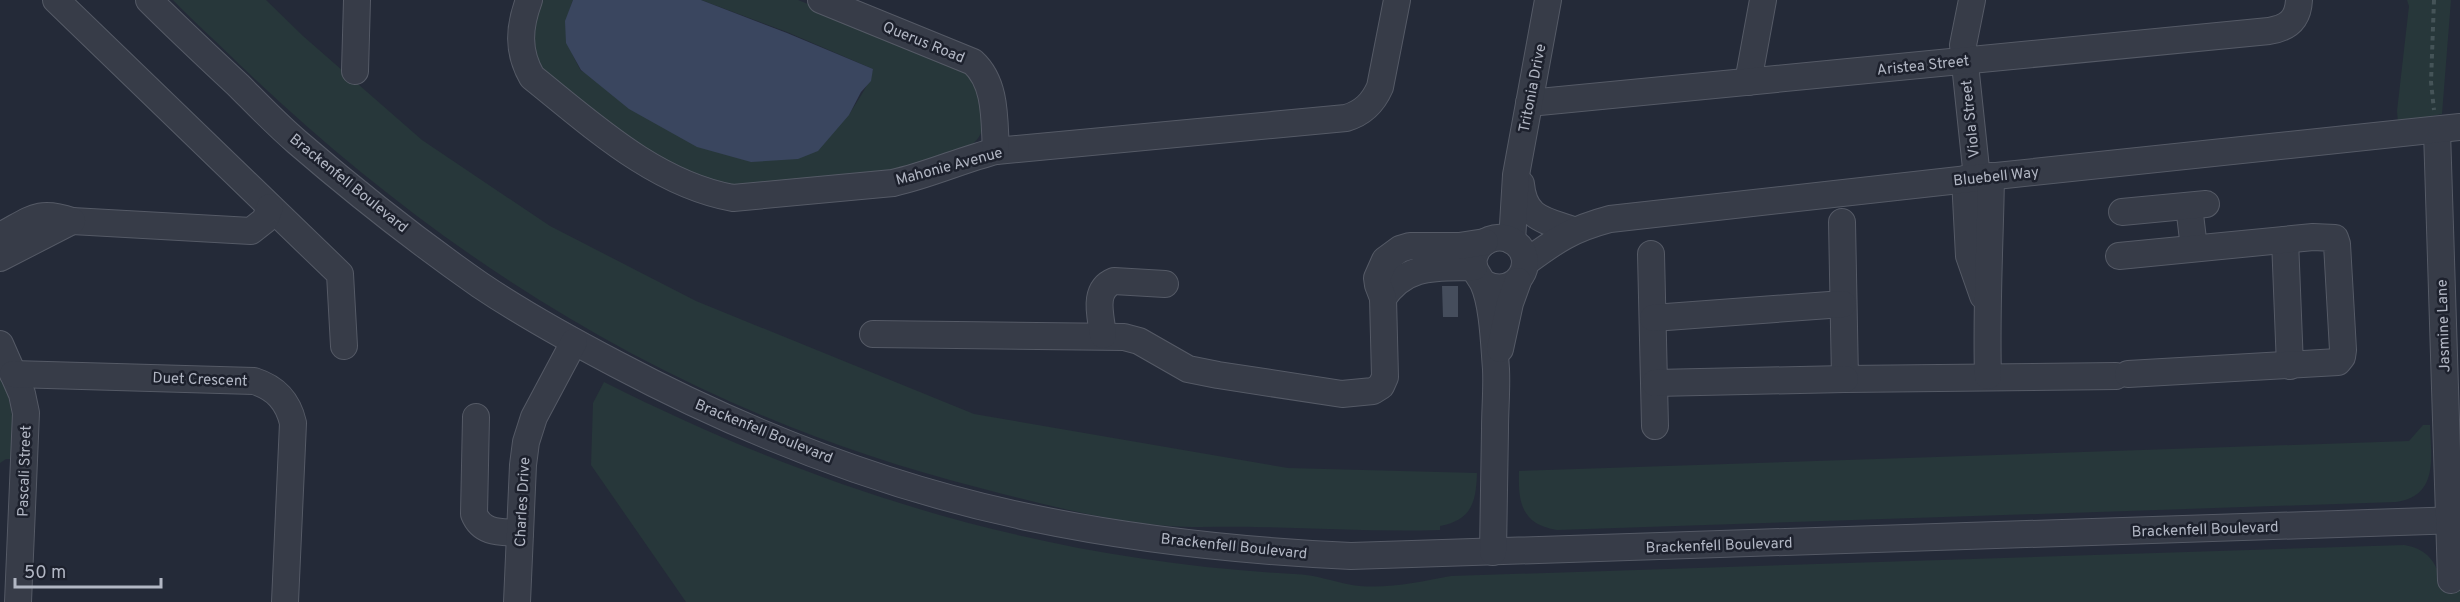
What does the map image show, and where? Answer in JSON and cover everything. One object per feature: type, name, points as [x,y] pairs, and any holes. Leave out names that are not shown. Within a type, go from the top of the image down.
[{"type":"street","points":[[56,0],[340,274],[344,346]]},
{"type":"street","points":[[355,71],[357,0]]},
{"type":"street","name":"Mahonie Avenue","points":[[529,0],[522,18],[520,46],[524,63],[532,76],[620,147],[688,185],[711,194],[733,198],[893,183],[919,177],[966,159],[996,151],[1354,116],[1370,105],[1380,87],[1396,0]]},
{"type":"street","name":"Querus Road","points":[[820,0],[973,62],[981,69],[989,83],[996,151]]},
{"type":"street","name":"Tritonia Drive","points":[[1508,251],[1517,168],[1548,0]]},
{"type":"street","points":[[1748,82],[1763,0]]},
{"type":"street","name":"Viola Street","points":[[1972,0],[1963,45],[1977,178],[1969,256],[1986,305],[1988,376]]},
{"type":"street","name":"Aristea Street","points":[[1529,103],[2276,30],[2282,29],[2293,20],[2299,0]]},
{"type":"street","name":"Brackenfell Boulevard","points":[[154,4],[295,140],[390,219],[482,286],[574,342],[712,412],[791,445],[874,474],[963,501],[1031,518],[1107,532],[1259,552],[1351,556],[2454,521]]},
{"type":"street","name":"Bluebell Way","points":[[1566,234],[1610,219],[2448,129]]},
{"type":"street","name":"Jasmine Lane","points":[[2448,129],[2454,521],[2451,580]]},
{"type":"street","points":[[1517,168],[1522,196],[1529,211],[1566,234]]},
{"type":"street","points":[[2122,212],[2198,205],[2194,248]]},
{"type":"street","points":[[0,236],[42,214],[52,214],[72,221],[251,231],[265,220],[270,207]]},
{"type":"street","points":[[0,258],[72,221]]},
{"type":"street","points":[[1842,222],[1845,380]]},
{"type":"street","points":[[1493,552],[1496,370],[1489,305],[1478,275],[1478,249],[1508,251],[1566,234]]},
{"type":"street","points":[[1655,383],[2122,375],[2290,366],[2338,362],[2342,357],[2335,238],[2329,236],[2119,256]]},
{"type":"street","points":[[2285,240],[2290,366]]},
{"type":"street","points":[[873,334],[1124,337],[1139,341],[1188,369],[1342,394],[1368,392],[1381,386],[1385,377],[1383,297],[1378,285],[1378,273],[1385,260],[1400,249],[1419,245],[1508,251]]},
{"type":"street","points":[[1383,297],[1396,282],[1413,272],[1431,268],[1478,275],[1501,289],[1510,286],[1508,251]]},
{"type":"street","points":[[1496,370],[1510,303],[1508,251]]},
{"type":"street","points":[[1651,254],[1655,426]]},
{"type":"street","points":[[1103,335],[1100,297],[1101,289],[1107,284],[1114,281],[1165,284]]},
{"type":"street","points":[[1653,318],[1843,304]]},
{"type":"street","name":"Charles Drive","points":[[517,602],[526,442],[534,417],[574,342]]},
{"type":"street","name":"Pascali Street","points":[[0,344],[22,394],[26,422],[10,568],[18,602]]},
{"type":"street","name":"Duet Crescent","points":[[13,374],[254,381],[272,388],[286,402],[293,423],[285,602]]},
{"type":"street","points":[[476,417],[474,513],[481,526],[488,530],[520,533]]},
{"type":"path","points":[[2434,0],[2431,82],[2448,129]]},
{"type":"shaded area","points":[[173,0],[266,0],[303,36],[422,140],[550,226],[696,301],[974,414],[1288,468],[1477,473],[1473,501],[1466,514],[1451,523],[1440,526],[1440,530],[1190,527],[1145,524],[1074,511],[980,488],[874,457],[773,420],[675,376],[582,326],[492,269],[405,207],[321,139]]},
{"type":"shaded area","points":[[541,0],[573,0],[566,29],[569,44],[581,71],[849,115],[873,69],[787,32],[701,0],[798,0],[962,66],[980,84],[984,118],[981,134],[970,146],[911,170],[721,188],[646,152],[542,72],[533,48],[535,14]]},
{"type":"shaded area","points":[[2407,0],[2451,0],[2442,114],[2398,123],[2397,111],[2409,6]]},
{"type":"shaded area","points":[[0,374],[11,406],[13,459],[6,459],[0,463]]},
{"type":"shaded area","points":[[604,382],[687,422],[771,457],[854,488],[939,515],[1025,537],[1112,554],[1202,566],[1310,576],[1352,585],[1389,586],[1451,576],[2404,545],[2411,546],[2428,556],[2435,565],[2440,578],[2460,577],[2460,602],[686,602],[591,465],[593,403]]},
{"type":"shaded area","points":[[2423,425],[2430,425],[2430,473],[2420,492],[2396,502],[1557,530],[1536,523],[1529,517],[1524,510],[1519,492],[1519,471],[2409,441]]},
{"type":"water","points":[[573,0],[701,0],[873,69],[871,81],[861,92],[849,115],[818,151],[798,159],[751,162],[697,147],[629,109],[581,70],[566,43],[565,21]]},
{"type":"building","points":[[1442,286],[1458,286],[1458,317],[1443,317]]}]
